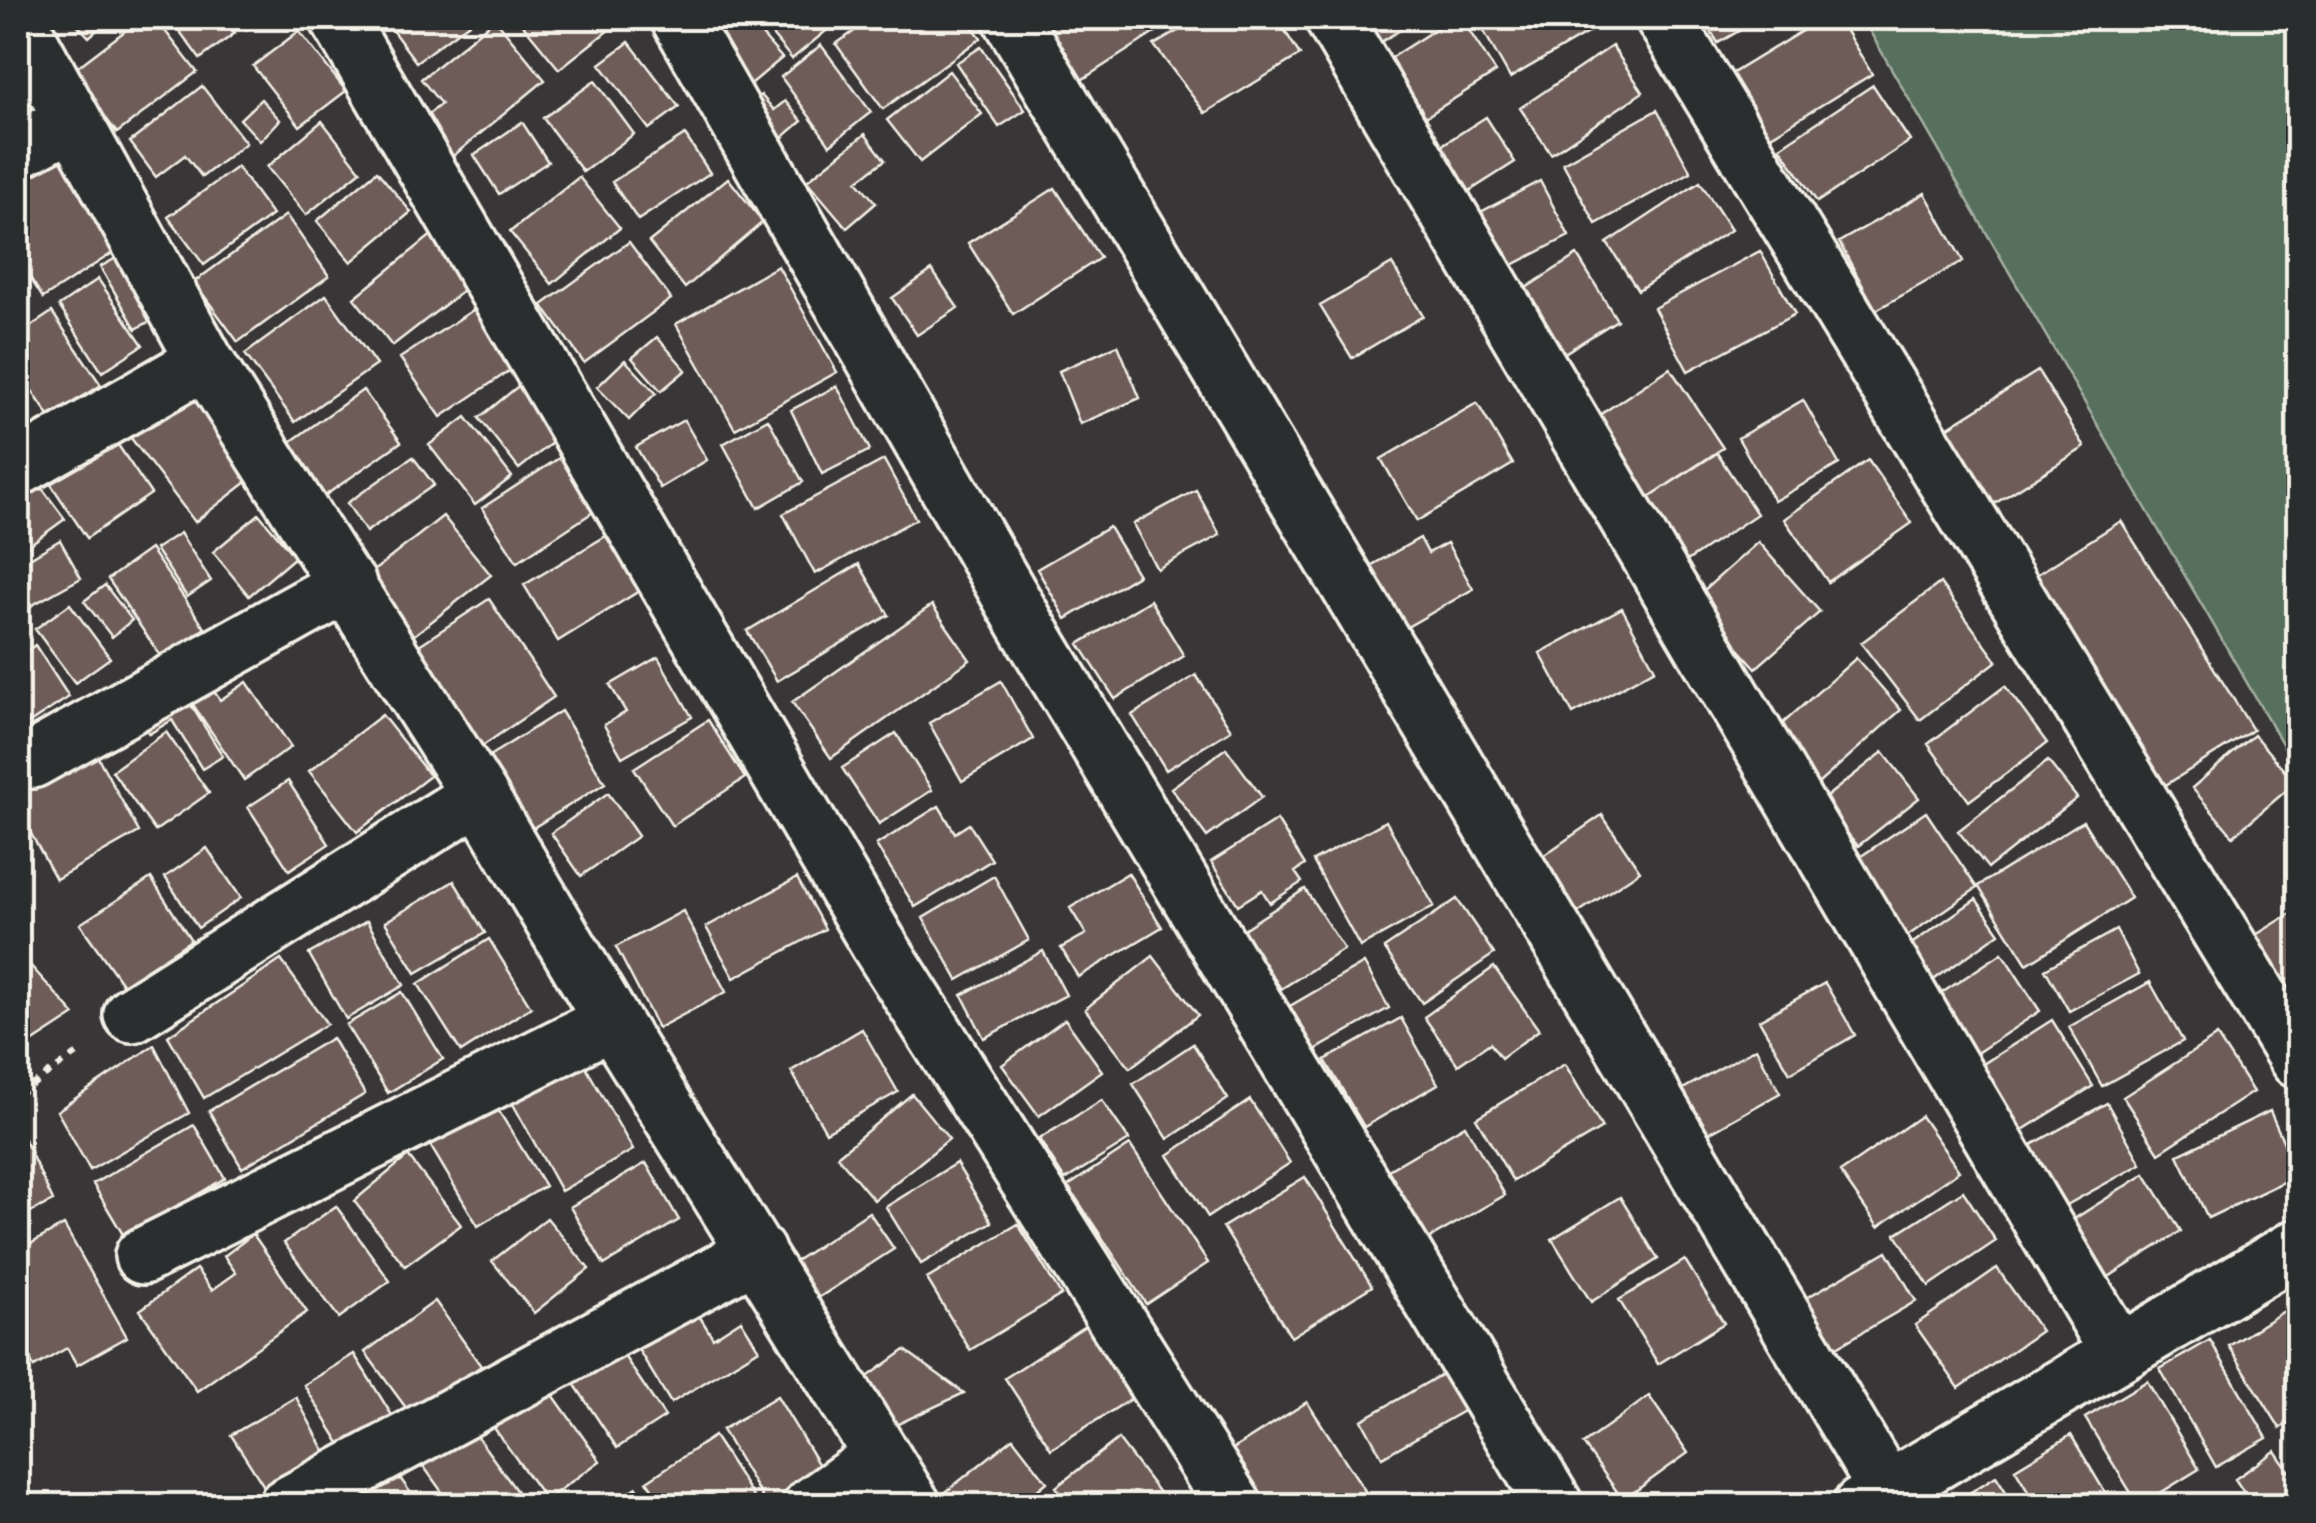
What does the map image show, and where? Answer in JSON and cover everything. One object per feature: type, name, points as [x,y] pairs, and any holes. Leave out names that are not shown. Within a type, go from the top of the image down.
[{"type":"street","points":[[338,18],[878,943],[1234,1506]]},
{"type":"street","points":[[679,18],[1026,624],[1555,1506]]},
{"type":"street","points":[[1011,18],[1874,1498],[2298,1247]]},
{"type":"street","points":[[1333,18],[2119,1353]]},
{"type":"street","points":[[1664,18],[2298,1060]]},
{"type":"street","points":[[18,20],[204,361],[480,795],[612,1021],[913,1506]]},
{"type":"street","points":[[18,150],[72,122]]},
{"type":"street","points":[[18,468],[204,361]]},
{"type":"street","points":[[32,760],[348,584]]},
{"type":"street","points":[[132,1014],[480,795]]},
{"type":"street","points":[[143,1256],[612,1021]]},
{"type":"street","points":[[286,1506],[757,1252]]},
{"type":"street","points":[[811,1506],[882,1456]]},
{"type":"path","points":[[18,1095],[132,1014]]},
{"type":"green space","points":[[1862,18],[2298,18],[2298,771]]},
{"type":"building","points":[[71,18],[111,18],[89,37]]},
{"type":"building","points":[[142,18],[155,18],[197,72],[117,133],[71,72]]},
{"type":"building","points":[[170,18],[222,18],[235,33],[200,59]]},
{"type":"building","points":[[236,18],[262,18],[246,30]]},
{"type":"building","points":[[383,18],[476,18],[416,62]]},
{"type":"building","points":[[624,18],[559,69],[519,20]]},
{"type":"building","points":[[713,18],[747,18],[782,58],[745,89],[697,31]]},
{"type":"building","points":[[758,18],[833,18],[837,22],[792,59]]},
{"type":"building","points":[[873,18],[966,18],[981,38],[883,109],[836,44]]},
{"type":"building","points":[[1039,18],[1155,18],[1162,28],[1080,81]]},
{"type":"building","points":[[1200,18],[1277,18],[1300,55],[1205,113],[1154,45]]},
{"type":"building","points":[[1354,18],[1419,18],[1373,47]]},
{"type":"building","points":[[1453,18],[1461,18],[1496,72],[1413,125],[1376,67]]},
{"type":"building","points":[[1703,18],[1761,18],[1718,43]]},
{"type":"building","points":[[1823,18],[1838,18],[1872,74],[1766,139],[1728,76]]},
{"type":"building","points":[[495,19],[545,80],[452,157],[421,120],[441,104],[421,79]]},
{"type":"building","points":[[1478,21],[1608,21],[1510,78]]},
{"type":"building","points":[[299,31],[346,91],[300,126],[253,66]]},
{"type":"building","points":[[629,42],[679,107],[649,129],[600,64]]},
{"type":"building","points":[[821,45],[871,112],[830,145],[781,77]]},
{"type":"building","points":[[1612,46],[1643,92],[1551,154],[1520,108]]},
{"type":"building","points":[[981,47],[1025,110],[999,127],[956,63]]},
{"type":"building","points":[[949,71],[982,114],[920,162],[887,120]]},
{"type":"building","points":[[595,81],[634,134],[583,172],[543,118]]},
{"type":"building","points":[[1873,85],[1910,141],[1817,202],[1780,147]]},
{"type":"building","points":[[202,86],[246,143],[202,177],[185,155],[156,177],[130,142]]},
{"type":"building","points":[[761,95],[774,110],[785,101],[802,121],[775,144],[746,108]]},
{"type":"building","points":[[261,99],[280,120],[260,141],[240,119]]},
{"type":"building","points":[[1657,110],[1691,172],[1596,224],[1563,163]]},
{"type":"building","points":[[1486,117],[1515,162],[1468,192],[1439,147]]},
{"type":"building","points":[[322,121],[361,171],[306,215],[267,167]]},
{"type":"building","points":[[522,122],[548,162],[499,194],[474,155]]},
{"type":"building","points":[[865,134],[885,160],[857,181],[876,203],[847,228],[807,181]]},
{"type":"building","points":[[685,135],[710,173],[638,220],[612,182]]},
{"type":"building","points":[[60,145],[125,245],[43,298],[18,259],[18,173]]},
{"type":"building","points":[[237,167],[272,215],[204,265],[168,217]]},
{"type":"building","points":[[377,171],[411,212],[351,262],[317,221]]},
{"type":"building","points":[[579,177],[620,228],[552,284],[510,232]]},
{"type":"building","points":[[728,178],[763,222],[685,288],[649,242]]},
{"type":"building","points":[[1540,181],[1569,236],[1499,272],[1471,217]]},
{"type":"building","points":[[1700,182],[1731,230],[1638,290],[1607,243]]},
{"type":"building","points":[[1055,188],[1100,258],[1013,314],[968,243]]},
{"type":"building","points":[[1925,193],[1963,261],[1876,310],[1839,242]]},
{"type":"building","points":[[286,215],[329,276],[238,342],[194,282]]},
{"type":"building","points":[[434,233],[473,283],[392,346],[354,298]]},
{"type":"building","points":[[629,242],[671,299],[584,363],[542,305]]},
{"type":"building","points":[[129,251],[164,313],[136,329],[100,267]]},
{"type":"building","points":[[1760,251],[1795,314],[1688,371],[1654,308]]},
{"type":"building","points":[[1577,255],[1617,320],[1555,359],[1515,295]]},
{"type":"building","points":[[1392,264],[1423,316],[1352,358],[1320,306]]},
{"type":"building","points":[[778,266],[837,372],[735,429],[676,324]]},
{"type":"building","points":[[932,270],[958,308],[917,335],[892,298]]},
{"type":"building","points":[[98,279],[143,345],[102,372],[59,306]]},
{"type":"building","points":[[326,295],[376,365],[295,422],[245,354]]},
{"type":"building","points":[[476,308],[515,367],[441,417],[400,358]]},
{"type":"building","points":[[52,312],[101,385],[51,419],[18,370],[18,335]]},
{"type":"building","points":[[657,337],[686,370],[661,391],[632,358]]},
{"type":"building","points":[[1118,345],[1140,398],[1080,424],[1059,371]]},
{"type":"building","points":[[625,360],[656,393],[629,420],[597,387]]},
{"type":"building","points":[[1670,368],[1723,448],[1643,501],[1589,422]]},
{"type":"building","points":[[2038,371],[2085,447],[1986,509],[1939,433]]},
{"type":"building","points":[[191,379],[260,472],[195,522],[124,429]]},
{"type":"building","points":[[522,383],[562,435],[519,469],[479,418]]},
{"type":"building","points":[[837,386],[870,450],[822,474],[791,410]]},
{"type":"building","points":[[363,390],[401,442],[323,497],[286,445]]},
{"type":"building","points":[[1803,400],[1839,464],[1774,501],[1738,438]]},
{"type":"building","points":[[1477,403],[1513,464],[1417,521],[1381,459]]},
{"type":"building","points":[[466,417],[512,477],[475,505],[429,445]]},
{"type":"building","points":[[768,419],[803,482],[758,508],[723,444]]},
{"type":"building","points":[[684,420],[707,460],[660,488],[636,447]]},
{"type":"building","points":[[112,436],[151,494],[87,538],[48,480]]},
{"type":"building","points":[[573,449],[607,503],[517,562],[482,508]]},
{"type":"building","points":[[1717,453],[1757,514],[1684,563],[1643,501]]},
{"type":"building","points":[[413,457],[434,485],[366,532],[347,503]]},
{"type":"building","points":[[884,460],[916,519],[815,574],[783,514]]},
{"type":"building","points":[[1868,460],[1912,523],[1828,582],[1784,519]]},
{"type":"building","points":[[33,476],[65,519],[18,553],[18,487]]},
{"type":"building","points":[[1196,490],[1220,535],[1157,569],[1133,524]]},
{"type":"building","points":[[259,514],[295,557],[249,596],[213,552]]},
{"type":"building","points":[[443,516],[491,575],[404,643],[357,584]]},
{"type":"building","points":[[2121,521],[2253,730],[2153,793],[2022,584]]},
{"type":"building","points":[[1109,527],[1138,575],[1066,619],[1037,569]]},
{"type":"building","points":[[180,533],[211,581],[187,597],[155,549]]},
{"type":"building","points":[[611,533],[644,588],[558,641],[524,585]]},
{"type":"building","points":[[1420,538],[1428,553],[1447,543],[1473,589],[1400,631],[1365,569]]},
{"type":"building","points":[[60,540],[81,578],[27,608],[18,591],[18,565]]},
{"type":"building","points":[[1758,542],[1820,612],[1756,668],[1694,599]]},
{"type":"building","points":[[150,549],[205,628],[162,658],[108,579]]},
{"type":"building","points":[[859,564],[889,615],[777,681],[747,631]]},
{"type":"building","points":[[1940,583],[1997,661],[1920,720],[1861,643]]},
{"type":"building","points":[[105,585],[132,620],[112,637],[84,601]]},
{"type":"building","points":[[489,599],[554,697],[478,749],[410,651]]},
{"type":"building","points":[[1150,600],[1184,656],[1115,699],[1079,644]]},
{"type":"building","points":[[70,604],[110,658],[75,683],[35,629]]},
{"type":"building","points":[[932,605],[970,660],[831,758],[792,702]]},
{"type":"building","points":[[1622,608],[1655,669],[1573,714],[1540,653]]},
{"type":"building","points":[[35,645],[69,697],[28,724],[18,709],[18,657]]},
{"type":"building","points":[[658,657],[692,717],[622,757],[604,725],[626,712],[610,685]]},
{"type":"building","points":[[1856,658],[1901,710],[1818,784],[1773,732]]},
{"type":"building","points":[[1196,675],[1231,730],[1166,770],[1132,715]]},
{"type":"building","points":[[204,677],[220,700],[247,682],[291,747],[244,780],[183,690]]},
{"type":"building","points":[[1001,681],[1033,739],[962,781],[929,723]]},
{"type":"building","points":[[2005,686],[2047,743],[1969,801],[1928,744]]},
{"type":"building","points":[[181,689],[223,756],[202,769],[172,720],[149,734],[138,716]]},
{"type":"building","points":[[561,711],[605,783],[520,836],[475,765]]},
{"type":"building","points":[[382,715],[430,776],[357,832],[309,771]]},
{"type":"building","points":[[708,720],[745,778],[672,826],[634,768]]},
{"type":"building","points":[[166,732],[209,793],[155,831],[112,771]]},
{"type":"building","points":[[896,733],[932,790],[879,824],[842,768]]},
{"type":"building","points":[[2254,735],[2295,783],[2233,836],[2192,788]]},
{"type":"building","points":[[89,741],[139,832],[56,879],[18,810],[18,781]]},
{"type":"building","points":[[1226,748],[1262,797],[1207,837],[1171,788]]},
{"type":"building","points":[[1883,752],[1919,798],[1858,846],[1821,801]]},
{"type":"building","points":[[2048,761],[2077,798],[1988,868],[1958,831]]},
{"type":"building","points":[[288,781],[329,844],[289,870],[248,807]]},
{"type":"building","points":[[608,793],[638,836],[581,876],[551,833]]},
{"type":"building","points":[[939,806],[955,833],[969,824],[992,860],[915,907],[876,845]]},
{"type":"building","points":[[1926,812],[1977,888],[1900,941],[1848,865]]},
{"type":"building","points":[[1602,815],[1640,871],[1561,924],[1524,869]]},
{"type":"building","points":[[1277,820],[1305,865],[1295,872],[1302,882],[1270,903],[1262,890],[1238,905],[1211,862]]},
{"type":"building","points":[[1386,821],[1434,906],[1360,947],[1313,861]]},
{"type":"building","points":[[2083,821],[2131,898],[2027,964],[1978,886]]},
{"type":"building","points":[[207,848],[241,898],[198,928],[165,877]]},
{"type":"building","points":[[1128,873],[1162,927],[1078,977],[1061,948],[1086,934],[1070,908]]},
{"type":"building","points":[[994,876],[1029,940],[958,980],[923,918]]},
{"type":"building","points":[[151,878],[191,940],[123,985],[80,924]]},
{"type":"building","points":[[797,878],[825,929],[734,978],[706,927]]},
{"type":"building","points":[[454,881],[485,933],[416,973],[385,922]]},
{"type":"building","points":[[1305,889],[1344,949],[1281,989],[1242,930]]},
{"type":"building","points":[[1457,899],[1494,954],[1422,1003],[1384,948]]},
{"type":"building","points":[[1976,899],[2000,933],[1932,981],[1907,947]]},
{"type":"building","points":[[2298,909],[2298,1018],[2233,949]]},
{"type":"building","points":[[683,911],[726,992],[658,1028],[616,947]]},
{"type":"building","points":[[367,921],[404,985],[346,1019],[309,954]]},
{"type":"building","points":[[2116,930],[2139,974],[2069,1011],[2045,969]]},
{"type":"building","points":[[489,939],[531,1007],[461,1052],[418,984]]},
{"type":"building","points":[[1043,951],[1066,995],[984,1038],[962,995]]},
{"type":"building","points":[[2002,953],[2040,1011],[1963,1062],[1925,1004]]},
{"type":"building","points":[[1153,956],[1198,1015],[1130,1068],[1085,1009]]},
{"type":"building","points":[[281,960],[327,1024],[204,1098],[168,1036]]},
{"type":"building","points":[[1364,963],[1389,1008],[1315,1050],[1290,1006]]},
{"type":"building","points":[[29,964],[75,1015],[18,1052],[18,971]]},
{"type":"building","points":[[1494,967],[1539,1030],[1501,1058],[1490,1043],[1458,1065],[1424,1017]]},
{"type":"building","points":[[2150,982],[2183,1041],[2102,1086],[2069,1027]]},
{"type":"building","points":[[1825,983],[1855,1035],[1790,1073],[1759,1020]]},
{"type":"building","points":[[402,992],[443,1059],[388,1093],[346,1025]]},
{"type":"building","points":[[1401,1018],[1438,1084],[1364,1127],[1325,1060]]},
{"type":"building","points":[[1065,1019],[1102,1071],[1039,1116],[1002,1065]]},
{"type":"building","points":[[2052,1020],[2093,1086],[2013,1136],[1972,1071]]},
{"type":"building","points":[[862,1029],[898,1092],[826,1132],[791,1071]]},
{"type":"building","points":[[2217,1036],[2253,1092],[2159,1153],[2123,1097]]},
{"type":"building","points":[[332,1038],[365,1094],[242,1168],[209,1111]]},
{"type":"building","points":[[1193,1044],[1228,1099],[1168,1139],[1133,1084]]},
{"type":"building","points":[[154,1045],[189,1113],[90,1170],[57,1111]]},
{"type":"building","points":[[1756,1048],[1780,1093],[1698,1139],[1674,1094]]},
{"type":"building","points":[[579,1055],[633,1150],[561,1191],[508,1095]]},
{"type":"building","points":[[1565,1064],[1602,1128],[1513,1181],[1476,1118]]},
{"type":"building","points":[[912,1094],[949,1139],[874,1200],[837,1156]]},
{"type":"building","points":[[492,1100],[545,1186],[478,1226],[427,1140]]},
{"type":"building","points":[[1102,1100],[1129,1140],[1065,1180],[1039,1139]]},
{"type":"building","points":[[1250,1100],[1290,1163],[1208,1217],[1168,1155]]},
{"type":"building","points":[[2107,1103],[2141,1164],[2061,1208],[2026,1148]]},
{"type":"building","points":[[2270,1111],[2298,1175],[2208,1218],[2178,1155]]},
{"type":"building","points":[[1921,1116],[1959,1171],[1878,1227],[1840,1172]]},
{"type":"building","points":[[194,1125],[225,1178],[125,1238],[93,1184]]},
{"type":"building","points":[[1465,1125],[1505,1195],[1418,1245],[1378,1176]]},
{"type":"building","points":[[24,1139],[53,1201],[18,1218],[18,1143]]},
{"type":"building","points":[[1130,1145],[1208,1263],[1146,1304],[1068,1186]]},
{"type":"building","points":[[408,1156],[461,1225],[405,1266],[354,1201]]},
{"type":"building","points":[[646,1163],[679,1220],[604,1265],[570,1207]]},
{"type":"building","points":[[956,1163],[992,1222],[921,1264],[886,1207]]},
{"type":"building","points":[[2145,1174],[2181,1231],[2107,1278],[2071,1221]]},
{"type":"building","points":[[1305,1177],[1372,1286],[1291,1337],[1223,1227]]},
{"type":"building","points":[[1963,1191],[1996,1241],[1929,1286],[1896,1234]]},
{"type":"building","points":[[1620,1197],[1658,1259],[1591,1302],[1552,1239]]},
{"type":"building","points":[[336,1206],[390,1281],[339,1318],[284,1243]]},
{"type":"building","points":[[869,1212],[894,1249],[815,1300],[791,1264]]},
{"type":"building","points":[[547,1218],[589,1269],[534,1313],[492,1261]]},
{"type":"building","points":[[1018,1224],[1061,1295],[970,1350],[927,1279]]},
{"type":"building","points":[[64,1225],[127,1337],[77,1365],[67,1348],[34,1367],[18,1339],[18,1251]]},
{"type":"building","points":[[253,1234],[307,1312],[197,1391],[140,1310],[196,1269],[212,1290],[236,1273],[224,1256]]},
{"type":"building","points":[[1887,1251],[1916,1301],[1830,1351],[1801,1301]]},
{"type":"building","points":[[1685,1260],[1724,1323],[1658,1364],[1619,1300]]},
{"type":"building","points":[[1997,1268],[2041,1331],[1959,1388],[1915,1325]]},
{"type":"building","points":[[435,1301],[481,1366],[412,1416],[365,1352]]},
{"type":"building","points":[[2295,1304],[2298,1417],[2280,1428],[2229,1346]]},
{"type":"building","points":[[695,1309],[713,1338],[741,1320],[759,1349],[671,1403],[636,1346]]},
{"type":"building","points":[[1085,1326],[1132,1398],[1051,1449],[1005,1378]]},
{"type":"building","points":[[2210,1340],[2267,1438],[2216,1467],[2160,1369]]},
{"type":"building","points":[[905,1350],[964,1393],[894,1426],[866,1378]]},
{"type":"building","points":[[622,1353],[665,1417],[617,1448],[575,1385]]},
{"type":"building","points":[[354,1354],[401,1430],[351,1461],[304,1385]]},
{"type":"building","points":[[1451,1369],[1472,1406],[1382,1457],[1362,1420]]},
{"type":"building","points":[[539,1375],[600,1461],[546,1500],[484,1414]]},
{"type":"building","points":[[2147,1381],[2199,1469],[2139,1506],[2085,1418]]},
{"type":"building","points":[[777,1396],[826,1477],[778,1506],[767,1506],[722,1430]]},
{"type":"building","points":[[1649,1396],[1688,1453],[1623,1500],[1583,1444]]},
{"type":"building","points":[[296,1397],[328,1457],[265,1488],[231,1435]]},
{"type":"building","points":[[1307,1402],[1375,1506],[1269,1506],[1233,1449]]},
{"type":"building","points":[[463,1417],[526,1504],[452,1506],[414,1453]]},
{"type":"building","points":[[2071,1435],[2113,1506],[2037,1506],[2015,1469]]},
{"type":"building","points":[[714,1436],[759,1506],[663,1506],[647,1481]]},
{"type":"building","points":[[1013,1438],[1047,1482],[1018,1506],[950,1506],[942,1495]]},
{"type":"building","points":[[1118,1439],[1166,1502],[1161,1506],[1070,1506],[1056,1487]]},
{"type":"building","points":[[2275,1451],[2298,1485],[2298,1506],[2253,1506],[2235,1479]]},
{"type":"building","points":[[395,1471],[420,1506],[342,1506]]},
{"type":"building","points":[[1996,1476],[2015,1506],[1949,1506]]},
{"type":"building","points":[[637,1487],[649,1506],[609,1506]]},
{"type":"building","points":[[2207,1494],[2215,1506],[2191,1506]]}]
